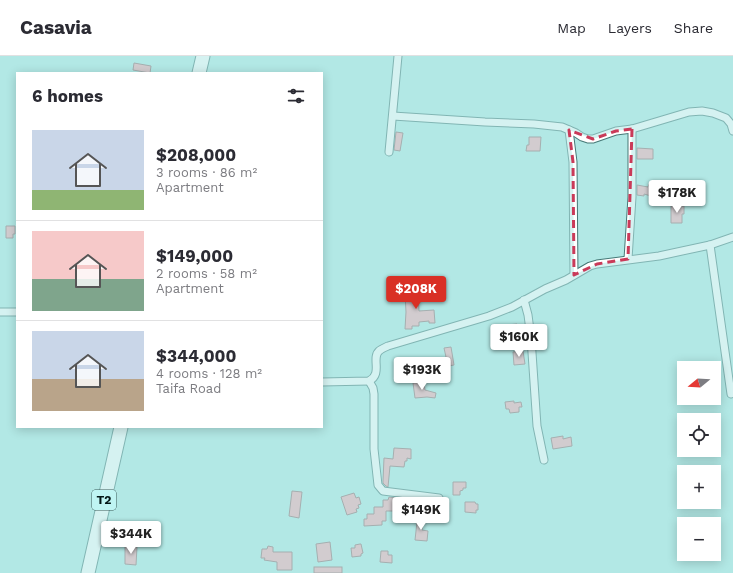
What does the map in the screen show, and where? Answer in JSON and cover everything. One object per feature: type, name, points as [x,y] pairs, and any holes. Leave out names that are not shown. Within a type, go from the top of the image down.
[{"type":"highway","points":[[199,72],[203,56]]},
{"type":"highway","name":"T2","points":[[88,573],[120,428]]},
{"type":"street","points":[[389,152],[398,56]]},
{"type":"street","points":[[393,116],[562,127],[582,137],[593,139],[616,131],[632,129],[689,112],[702,111],[726,118],[731,124],[733,131]]},
{"type":"street","points":[[628,259],[632,197],[632,129]]},
{"type":"street","points":[[569,130],[572,147],[573,168],[574,275]]},
{"type":"street","points":[[323,382],[369,381],[373,379],[376,371],[376,355],[379,350],[489,316],[512,307],[545,289],[566,280],[590,266],[628,259],[659,256],[710,245],[733,237]]},
{"type":"street","points":[[710,245],[731,394]]},
{"type":"street","points":[[524,300],[528,315],[531,338],[537,426],[544,460]]},
{"type":"street","points":[[0,312],[16,312]]},
{"type":"street","points":[[369,381],[374,394],[374,449],[378,485],[383,491],[438,498]]},
{"type":"highlighted area","points":[[632,129],[628,259],[597,264],[574,275],[573,162],[569,130],[593,139],[616,131]]},
{"type":"building","points":[[134,63],[151,66],[150,72],[133,70]]},
{"type":"building","points":[[396,132],[403,133],[400,151],[394,150]]},
{"type":"building","points":[[529,137],[541,137],[540,151],[526,151],[527,145],[529,145]]},
{"type":"building","points":[[637,148],[653,149],[653,159],[637,159]]},
{"type":"building","points":[[649,184],[654,185],[651,196],[644,194],[644,196],[637,195],[637,185],[648,187]]},
{"type":"building","points":[[671,206],[684,206],[682,223],[671,223]]},
{"type":"building","points":[[6,226],[15,226],[15,234],[13,234],[13,238],[6,238]]},
{"type":"building","points":[[408,286],[419,286],[419,311],[434,310],[435,323],[429,323],[429,321],[419,322],[419,326],[412,326],[412,329],[405,329],[405,294],[408,293]]},
{"type":"building","points":[[517,324],[518,330],[520,329],[521,339],[514,340],[513,336],[508,337],[507,325]]},
{"type":"building","points":[[451,347],[454,365],[448,366],[444,348]]},
{"type":"building","points":[[523,351],[525,364],[514,365],[513,352]]},
{"type":"building","points":[[413,383],[424,383],[425,390],[436,393],[435,398],[415,398]]},
{"type":"building","points":[[514,401],[514,403],[521,402],[522,407],[519,407],[519,412],[510,413],[509,409],[506,409],[505,402]]},
{"type":"building","points":[[563,436],[563,439],[571,437],[572,446],[553,449],[551,438]]},
{"type":"building","points":[[394,448],[411,449],[411,459],[407,458],[404,467],[390,466],[388,487],[383,483],[384,458],[393,459]]},
{"type":"building","points":[[453,482],[466,482],[466,488],[463,488],[463,490],[460,491],[460,495],[453,495]]},
{"type":"building","points":[[292,491],[302,492],[299,518],[289,516]]},
{"type":"building","points":[[354,493],[356,498],[359,497],[361,504],[358,505],[359,508],[356,509],[357,512],[347,515],[341,497]]},
{"type":"building","points":[[389,497],[396,498],[396,511],[386,511],[386,521],[382,521],[382,525],[364,526],[364,519],[367,519],[367,514],[374,514],[374,507],[383,507],[383,500],[388,500]]},
{"type":"building","points":[[465,502],[475,502],[478,504],[478,510],[476,510],[476,513],[465,512]]},
{"type":"building","points":[[422,503],[441,505],[440,512],[432,511],[431,517],[421,516]]},
{"type":"building","points":[[416,517],[423,518],[422,530],[428,531],[427,541],[415,540],[417,522]]},
{"type":"building","points":[[330,542],[332,560],[318,562],[316,544]]},
{"type":"building","points":[[361,544],[363,553],[361,556],[352,557],[351,548],[355,548],[355,545]]},
{"type":"building","points":[[125,546],[137,547],[136,565],[125,564]]},
{"type":"building","points":[[268,546],[273,547],[273,552],[292,552],[292,570],[277,570],[277,562],[264,560],[265,558],[261,558],[262,549],[267,549]]},
{"type":"building","points":[[381,551],[388,551],[388,555],[392,555],[392,563],[380,562]]},
{"type":"building","points":[[314,567],[342,567],[342,573],[314,573]]}]
